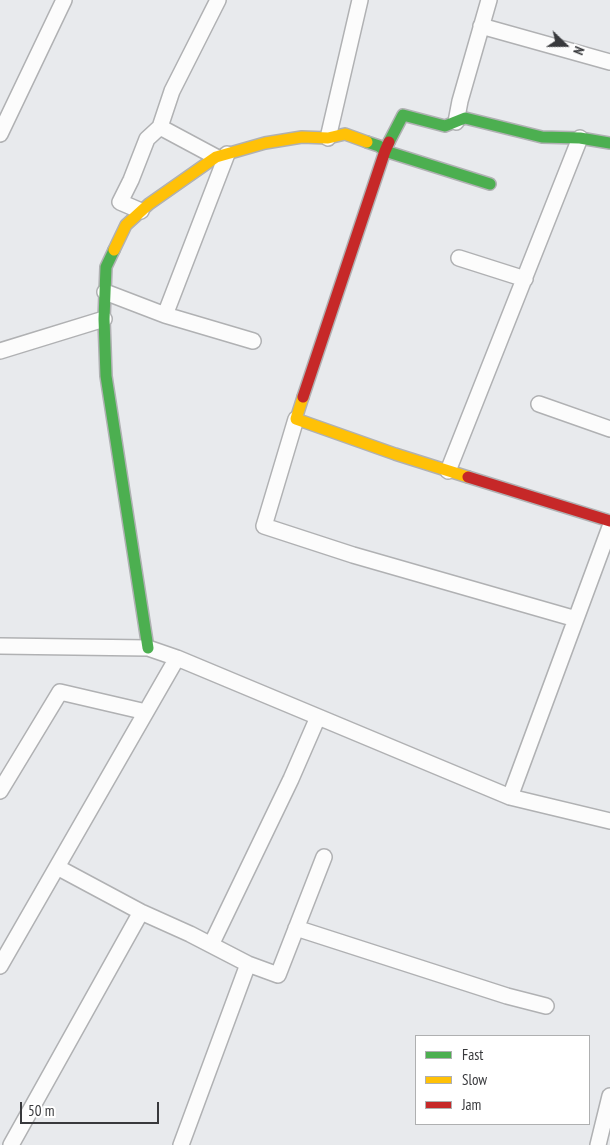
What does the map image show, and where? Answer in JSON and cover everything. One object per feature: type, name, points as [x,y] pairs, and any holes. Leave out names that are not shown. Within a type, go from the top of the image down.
[{"type":"street","points":[[0,134],[64,0]]},
{"type":"street","points":[[141,211],[120,202],[147,139],[160,127],[172,91],[218,0]]},
{"type":"street","points":[[328,138],[360,0]]},
{"type":"street","points":[[456,122],[489,0]]},
{"type":"street","points":[[481,26],[610,62]]},
{"type":"street","points":[[576,619],[352,554],[264,526],[296,419],[352,247],[385,150],[403,115],[445,126],[464,118],[542,137],[608,138]]},
{"type":"street","points":[[160,127],[222,155]]},
{"type":"street","points":[[148,648],[106,376],[104,319],[106,267],[126,225],[149,204],[222,155],[265,143],[302,137],[328,138],[345,134],[385,150],[490,184]]},
{"type":"street","points":[[448,471],[580,138]]},
{"type":"street","points":[[165,315],[222,155]]},
{"type":"street","points":[[459,258],[525,279]]},
{"type":"street","points":[[106,292],[165,315],[253,341]]},
{"type":"street","points":[[0,350],[104,319]]},
{"type":"street","points":[[539,404],[610,429]]},
{"type":"street","points":[[296,419],[395,454],[610,521]]},
{"type":"street","points":[[510,797],[610,527]]},
{"type":"street","points":[[0,646],[148,648],[177,658],[510,797],[610,821]]},
{"type":"street","points":[[0,966],[177,658]]},
{"type":"street","points":[[0,791],[60,692],[146,712]]},
{"type":"street","points":[[210,945],[291,779],[318,717]]},
{"type":"street","points":[[57,867],[141,912],[248,964],[278,975],[324,857]]},
{"type":"street","points":[[10,1145],[141,912]]},
{"type":"street","points":[[296,928],[507,996],[546,1006]]},
{"type":"street","points":[[181,1145],[248,964]]},
{"type":"street","points":[[598,1145],[610,1096]]},
{"type":"traffic: fast","points":[[389,142],[403,115],[445,126],[465,118],[542,137],[580,138],[610,143]]},
{"type":"traffic: fast","points":[[367,142],[379,146],[385,151],[490,184]]},
{"type":"traffic: fast","points":[[114,250],[106,267],[104,319],[106,376],[148,648]]},
{"type":"traffic: slow","points":[[114,250],[126,225],[149,204],[216,157],[265,143],[302,137],[328,138],[345,134],[367,142]]},
{"type":"traffic: slow","points":[[303,397],[296,419],[395,454],[468,477]]},
{"type":"traffic: jam","points":[[303,397],[389,142]]},
{"type":"traffic: jam","points":[[468,477],[610,521]]}]
